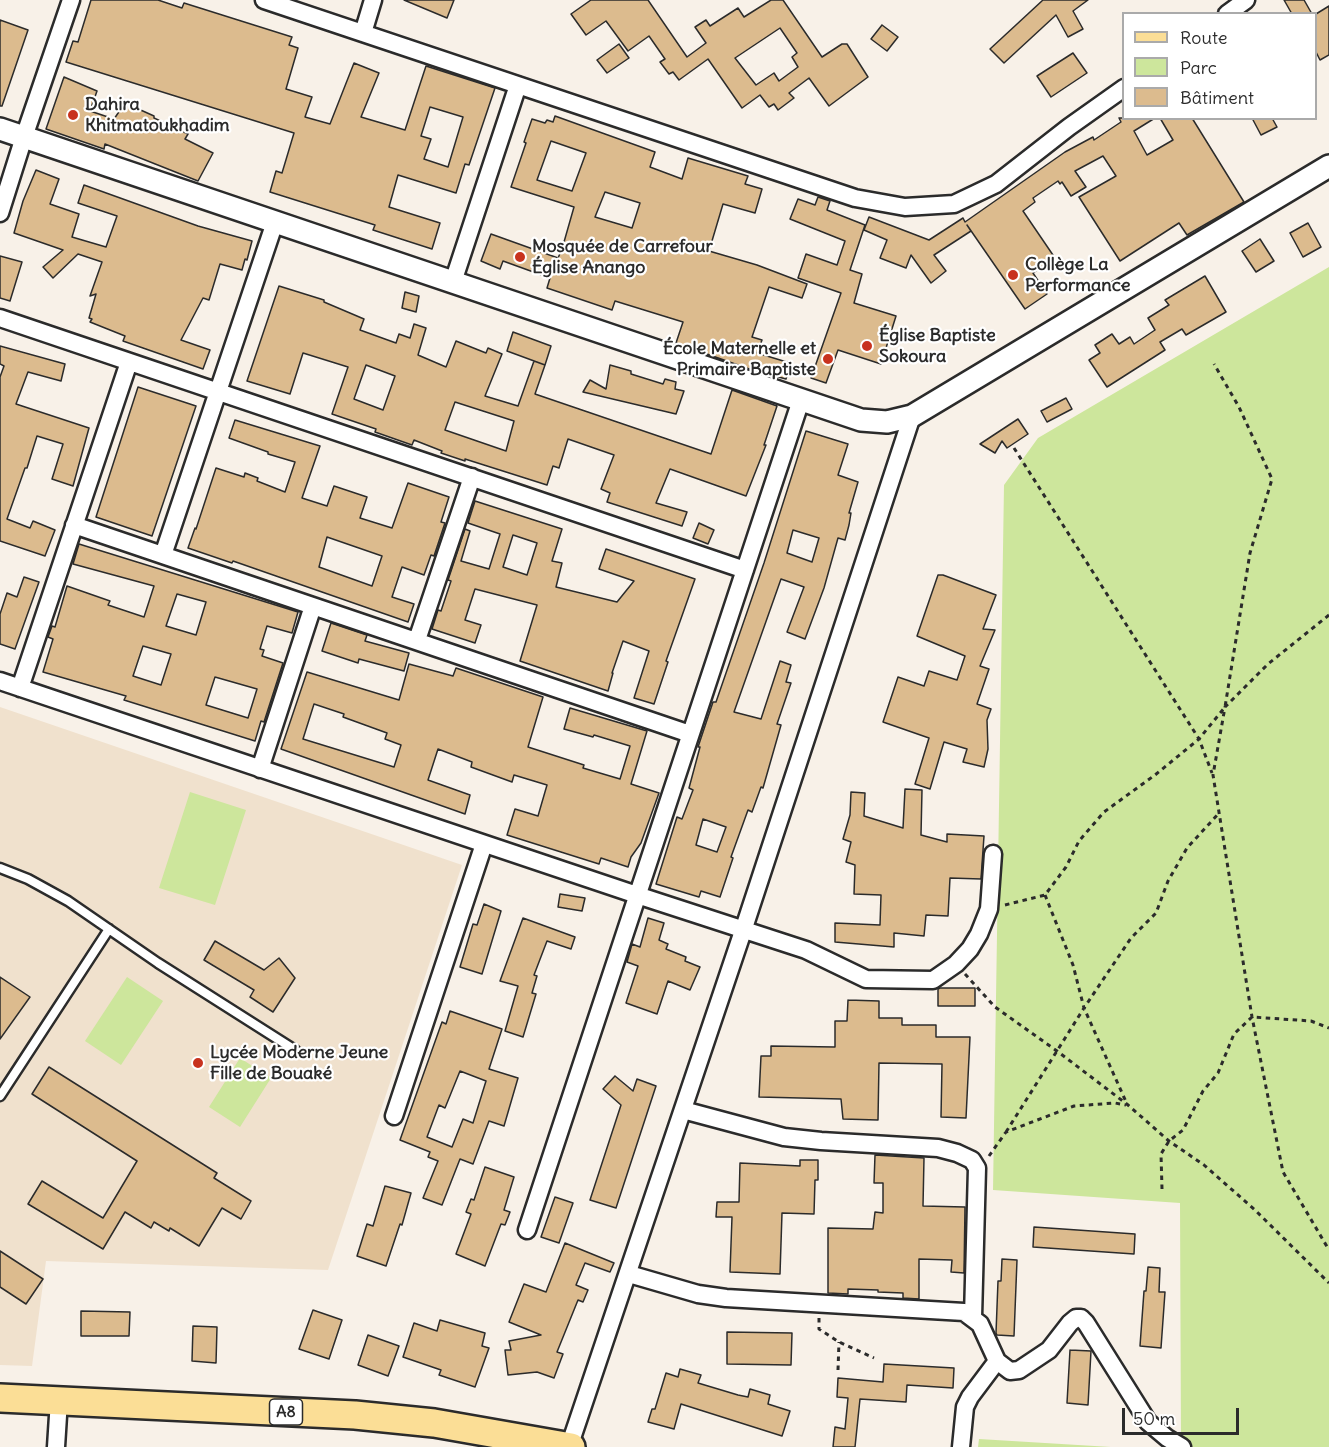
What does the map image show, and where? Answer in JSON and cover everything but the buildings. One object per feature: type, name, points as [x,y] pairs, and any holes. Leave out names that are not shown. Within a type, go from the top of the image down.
[{"type":"main road","name":"A8","points":[[0,1398],[355,1415],[444,1425],[570,1447]]},
{"type":"street","points":[[0,213],[71,0]]},
{"type":"street","points":[[264,0],[855,198],[905,207],[954,204],[996,184],[1122,89]]},
{"type":"street","points":[[363,33],[373,0]]},
{"type":"street","points":[[1230,12],[1246,0]]},
{"type":"street","points":[[453,282],[518,85]]},
{"type":"street","points":[[0,129],[861,420],[887,422],[912,416],[1329,166]]},
{"type":"street","points":[[163,555],[275,222]]},
{"type":"street","points":[[0,318],[745,570]]},
{"type":"street","points":[[20,688],[129,362]]},
{"type":"street","points":[[527,1230],[801,400]]},
{"type":"street","points":[[570,1447],[912,416]]},
{"type":"street","points":[[417,640],[472,477]]},
{"type":"street","points":[[74,525],[690,734]]},
{"type":"street","points":[[260,769],[314,606]]},
{"type":"street","points":[[0,681],[638,896],[806,950],[866,979],[933,980],[956,964],[970,949],[989,909],[993,854]]},
{"type":"street","points":[[394,1116],[484,844]]},
{"type":"street","points":[[683,1110],[784,1137],[938,1148],[957,1153],[972,1161],[977,1168],[973,1317]]},
{"type":"street","points":[[628,1274],[698,1294],[726,1298],[964,1312],[980,1324],[997,1361],[1010,1371],[1019,1370],[1049,1350],[1070,1323],[1076,1318],[1081,1318],[1148,1422],[1182,1447]]},
{"type":"street","points":[[961,1447],[965,1407],[997,1361]]},
{"type":"street","points":[[56,1447],[59,1400]]},
{"type":"lane","points":[[0,868],[48,890],[294,1050]]},
{"type":"lane","points":[[0,1096],[109,929]]},
{"type":"path","points":[[1213,775],[1250,553],[1272,479],[1239,407],[1214,364]]},
{"type":"path","points":[[1014,448],[1199,739],[1213,775],[1252,1017],[1283,1172],[1329,1250]]},
{"type":"path","points":[[989,909],[1045,895],[1066,867],[1079,840],[1104,812],[1199,739],[1225,707],[1268,664],[1329,615]]},
{"type":"path","points":[[977,1168],[1006,1132],[1131,938],[1156,913],[1168,881],[1187,848],[1220,812]]},
{"type":"path","points":[[1045,895],[1074,965],[1084,1008],[1128,1105]]},
{"type":"path","points":[[956,964],[995,1007],[1057,1051],[1128,1105],[1169,1141],[1204,1165],[1329,1283]]},
{"type":"path","points":[[1162,1189],[1161,1154],[1169,1141],[1183,1130],[1203,1091],[1218,1072],[1234,1034],[1252,1017],[1311,1021],[1329,1028]]},
{"type":"path","points":[[1006,1132],[1074,1106],[1115,1103],[1128,1105]]},
{"type":"path","points":[[819,1305],[819,1329],[839,1342],[874,1358]]},
{"type":"path","points":[[838,1370],[839,1342]]},
{"type":"shaded area","name":"Lycée Moderne Jeune Fille de Bouaké","points":[[0,707],[462,865],[328,1270],[46,1261],[32,1366],[0,1365]]},
{"type":"green space","points":[[1329,267],[1329,1447],[1181,1447],[1180,1203],[993,1190],[1004,485],[1038,438]]},
{"type":"green space","points":[[190,792],[246,810],[215,905],[159,888]]},
{"type":"green space","points":[[127,977],[163,1001],[121,1065],[85,1041]]},
{"type":"green space","points":[[240,1058],[271,1078],[240,1127],[209,1107]]},
{"type":"green space","points":[[979,1439],[1111,1447],[978,1447]]},
{"type":"place","name":"Dahira Khitmatoukhadim","points":[[73,115]]},
{"type":"place","name":"Mosquée de Carrefour Église Anango","points":[[520,257]]},
{"type":"place","name":"Collège La Performance","points":[[1013,275]]},
{"type":"place","name":"Église Baptiste Sokoura","points":[[867,346]]},
{"type":"place","name":"École Maternelle et Primaire Baptiste","points":[[828,359]]},
{"type":"place","name":"Lycée Moderne Jeune Fille de Bouaké","points":[[198,1063]]}]
